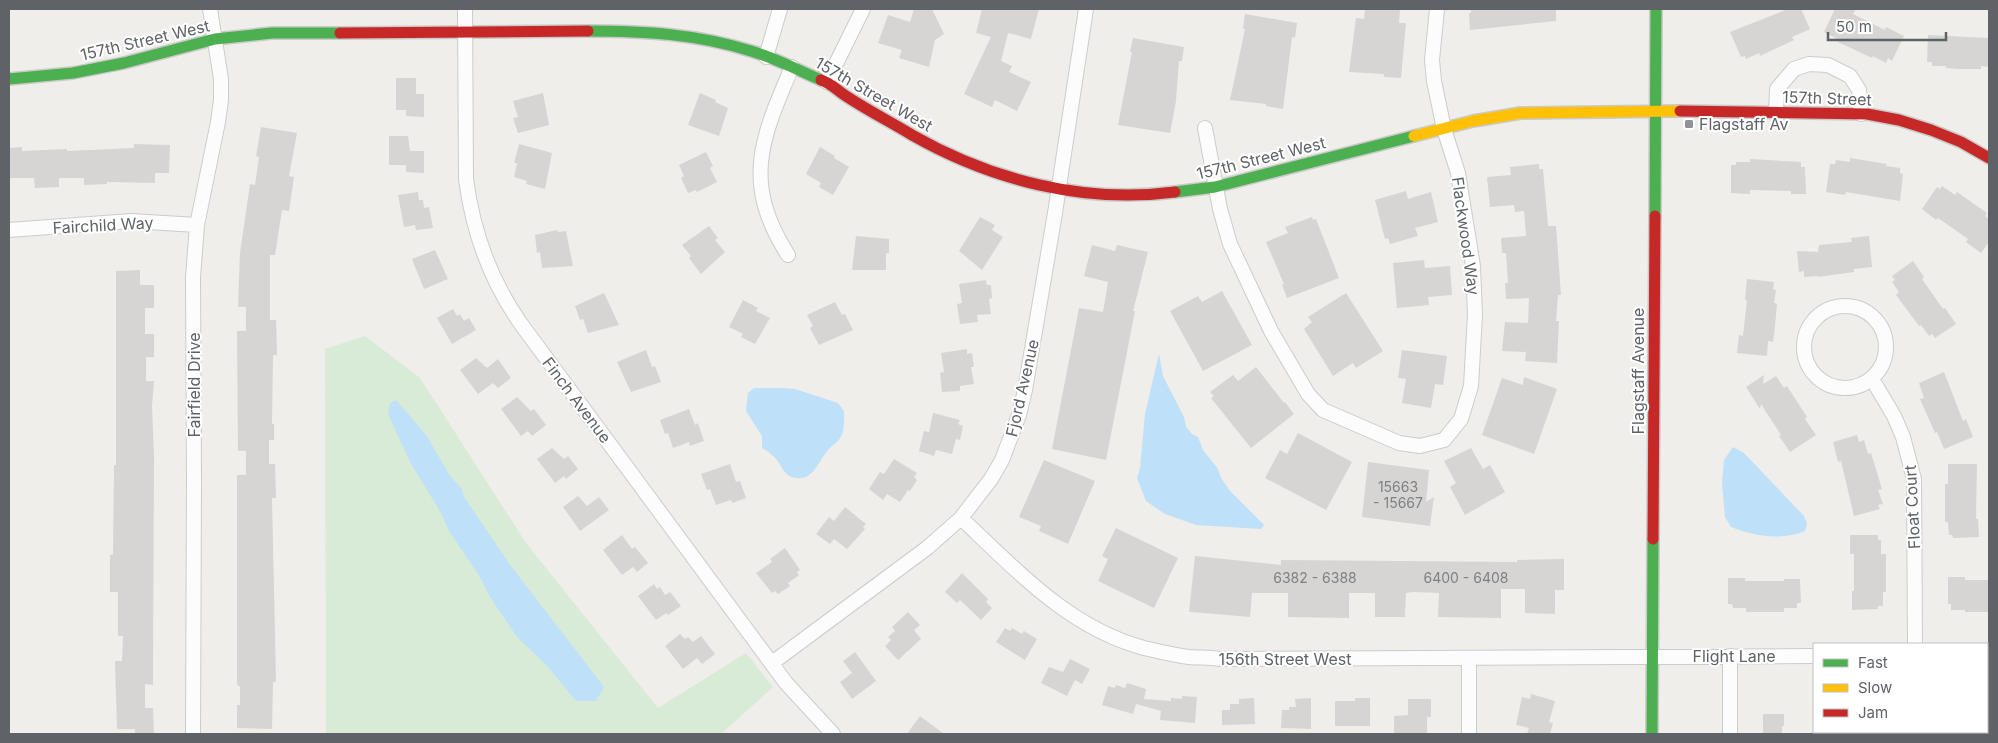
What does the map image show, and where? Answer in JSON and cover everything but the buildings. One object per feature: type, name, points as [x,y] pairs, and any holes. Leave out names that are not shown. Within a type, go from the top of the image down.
[{"type":"street","name":"Fairfield Drive","points":[[192,734],[193,277],[197,225],[221,100],[221,79],[210,9]]},
{"type":"street","name":"Finch Avenue","points":[[466,9],[466,180],[473,224],[480,247],[494,279],[508,306],[521,324],[772,663],[793,690],[833,734]]},
{"type":"street","points":[[766,57],[780,9]]},
{"type":"street","points":[[827,82],[863,9]]},
{"type":"street","name":"Fjord Avenue","points":[[772,663],[927,548],[961,518],[991,479],[1005,452],[1019,415],[1056,213],[1058,188],[1086,9]]},
{"type":"street","name":"Flackwood Way","points":[[1205,128],[1215,187],[1230,244],[1271,331],[1308,394],[1322,410],[1399,443],[1420,446],[1444,440],[1461,419],[1471,386],[1475,315],[1473,266],[1458,174],[1444,128],[1432,60],[1437,9]]},
{"type":"street","name":"Flagstaff Avenue","points":[[1652,734],[1654,656],[1656,9]]},
{"type":"street","name":"157th Street West","points":[[9,79],[47,77],[98,69],[215,39],[272,33],[632,31],[672,34],[710,40],[752,51],[827,82],[843,94],[948,154],[992,172],[1058,188],[1101,194],[1153,194],[1215,187],[1482,118],[1521,113],[1655,111]]},
{"type":"street","points":[[1776,112],[1776,88],[1794,69],[1809,64],[1828,65],[1850,76],[1859,90],[1861,114]]},
{"type":"street","points":[[788,254],[770,222],[761,187],[760,168],[766,132],[792,67]]},
{"type":"street","name":"157th Street","points":[[1655,111],[1861,114],[1896,119],[1925,127],[1975,149],[1989,158]]},
{"type":"street","name":"Fairchild Way","points":[[9,230],[131,221],[197,225]]},
{"type":"street","points":[[1837,307],[1854,307],[1868,313],[1880,325],[1885,338],[1886,354],[1881,367],[1872,379],[1857,387],[1840,388],[1825,383],[1813,374],[1805,359],[1804,342],[1809,326],[1820,314],[1837,307]]},
{"type":"street","name":"Float Court","points":[[1872,379],[1904,437],[1914,479],[1915,643]]},
{"type":"street","name":"156th Street West","points":[[961,518],[1056,605],[1099,630],[1141,647],[1189,657],[1219,659],[1469,659],[1654,656]]},
{"type":"street","name":"Flight Lane","points":[[1654,656],[1813,656]]},
{"type":"street","points":[[1730,656],[1730,734]]},
{"type":"street","points":[[1469,659],[1469,734]]},
{"type":"green space","points":[[365,336],[420,378],[526,543],[658,708],[746,653],[773,687],[721,734],[326,734],[325,349]]},
{"type":"water","points":[[1159,354],[1163,376],[1184,417],[1186,427],[1192,434],[1198,437],[1203,450],[1218,469],[1221,478],[1230,491],[1264,525],[1261,529],[1196,525],[1165,514],[1146,501],[1137,478],[1140,468],[1145,414]]},
{"type":"water","points":[[754,388],[795,389],[838,403],[844,411],[842,435],[825,453],[812,473],[802,478],[789,475],[770,453],[762,448],[762,436],[746,411],[748,393]]},
{"type":"water","points":[[396,400],[427,436],[450,476],[462,489],[464,497],[511,566],[604,687],[596,701],[576,701],[548,667],[517,637],[490,597],[480,577],[449,531],[441,513],[410,462],[388,414],[390,403]]},
{"type":"water","points":[[1733,447],[1744,453],[1804,516],[1807,524],[1805,531],[1778,537],[1758,535],[1731,527],[1725,517],[1722,482],[1724,460]]},
{"type":"traffic: fast","points":[[1655,216],[1656,9]]},
{"type":"traffic: fast","points":[[588,31],[650,33],[690,37],[731,45],[760,54],[821,80]]},
{"type":"traffic: fast","points":[[9,79],[73,73],[124,63],[215,39],[272,33],[340,33]]},
{"type":"traffic: fast","points":[[1175,192],[1215,187],[1414,136]]},
{"type":"traffic: fast","points":[[1652,734],[1653,539]]},
{"type":"traffic: slow","points":[[1414,136],[1473,121],[1521,113],[1680,111]]},
{"type":"traffic: jam","points":[[340,33],[588,31]]},
{"type":"traffic: jam","points":[[821,80],[868,110],[942,151],[1006,176],[1039,185],[1073,191],[1141,195],[1175,192]]},
{"type":"traffic: jam","points":[[1680,111],[1867,114],[1899,120],[1931,130],[1961,142],[1989,158]]},
{"type":"traffic: jam","points":[[1653,539],[1655,216]]},
{"type":"place","name":"Flagstaff Av","points":[[1689,124]]}]
